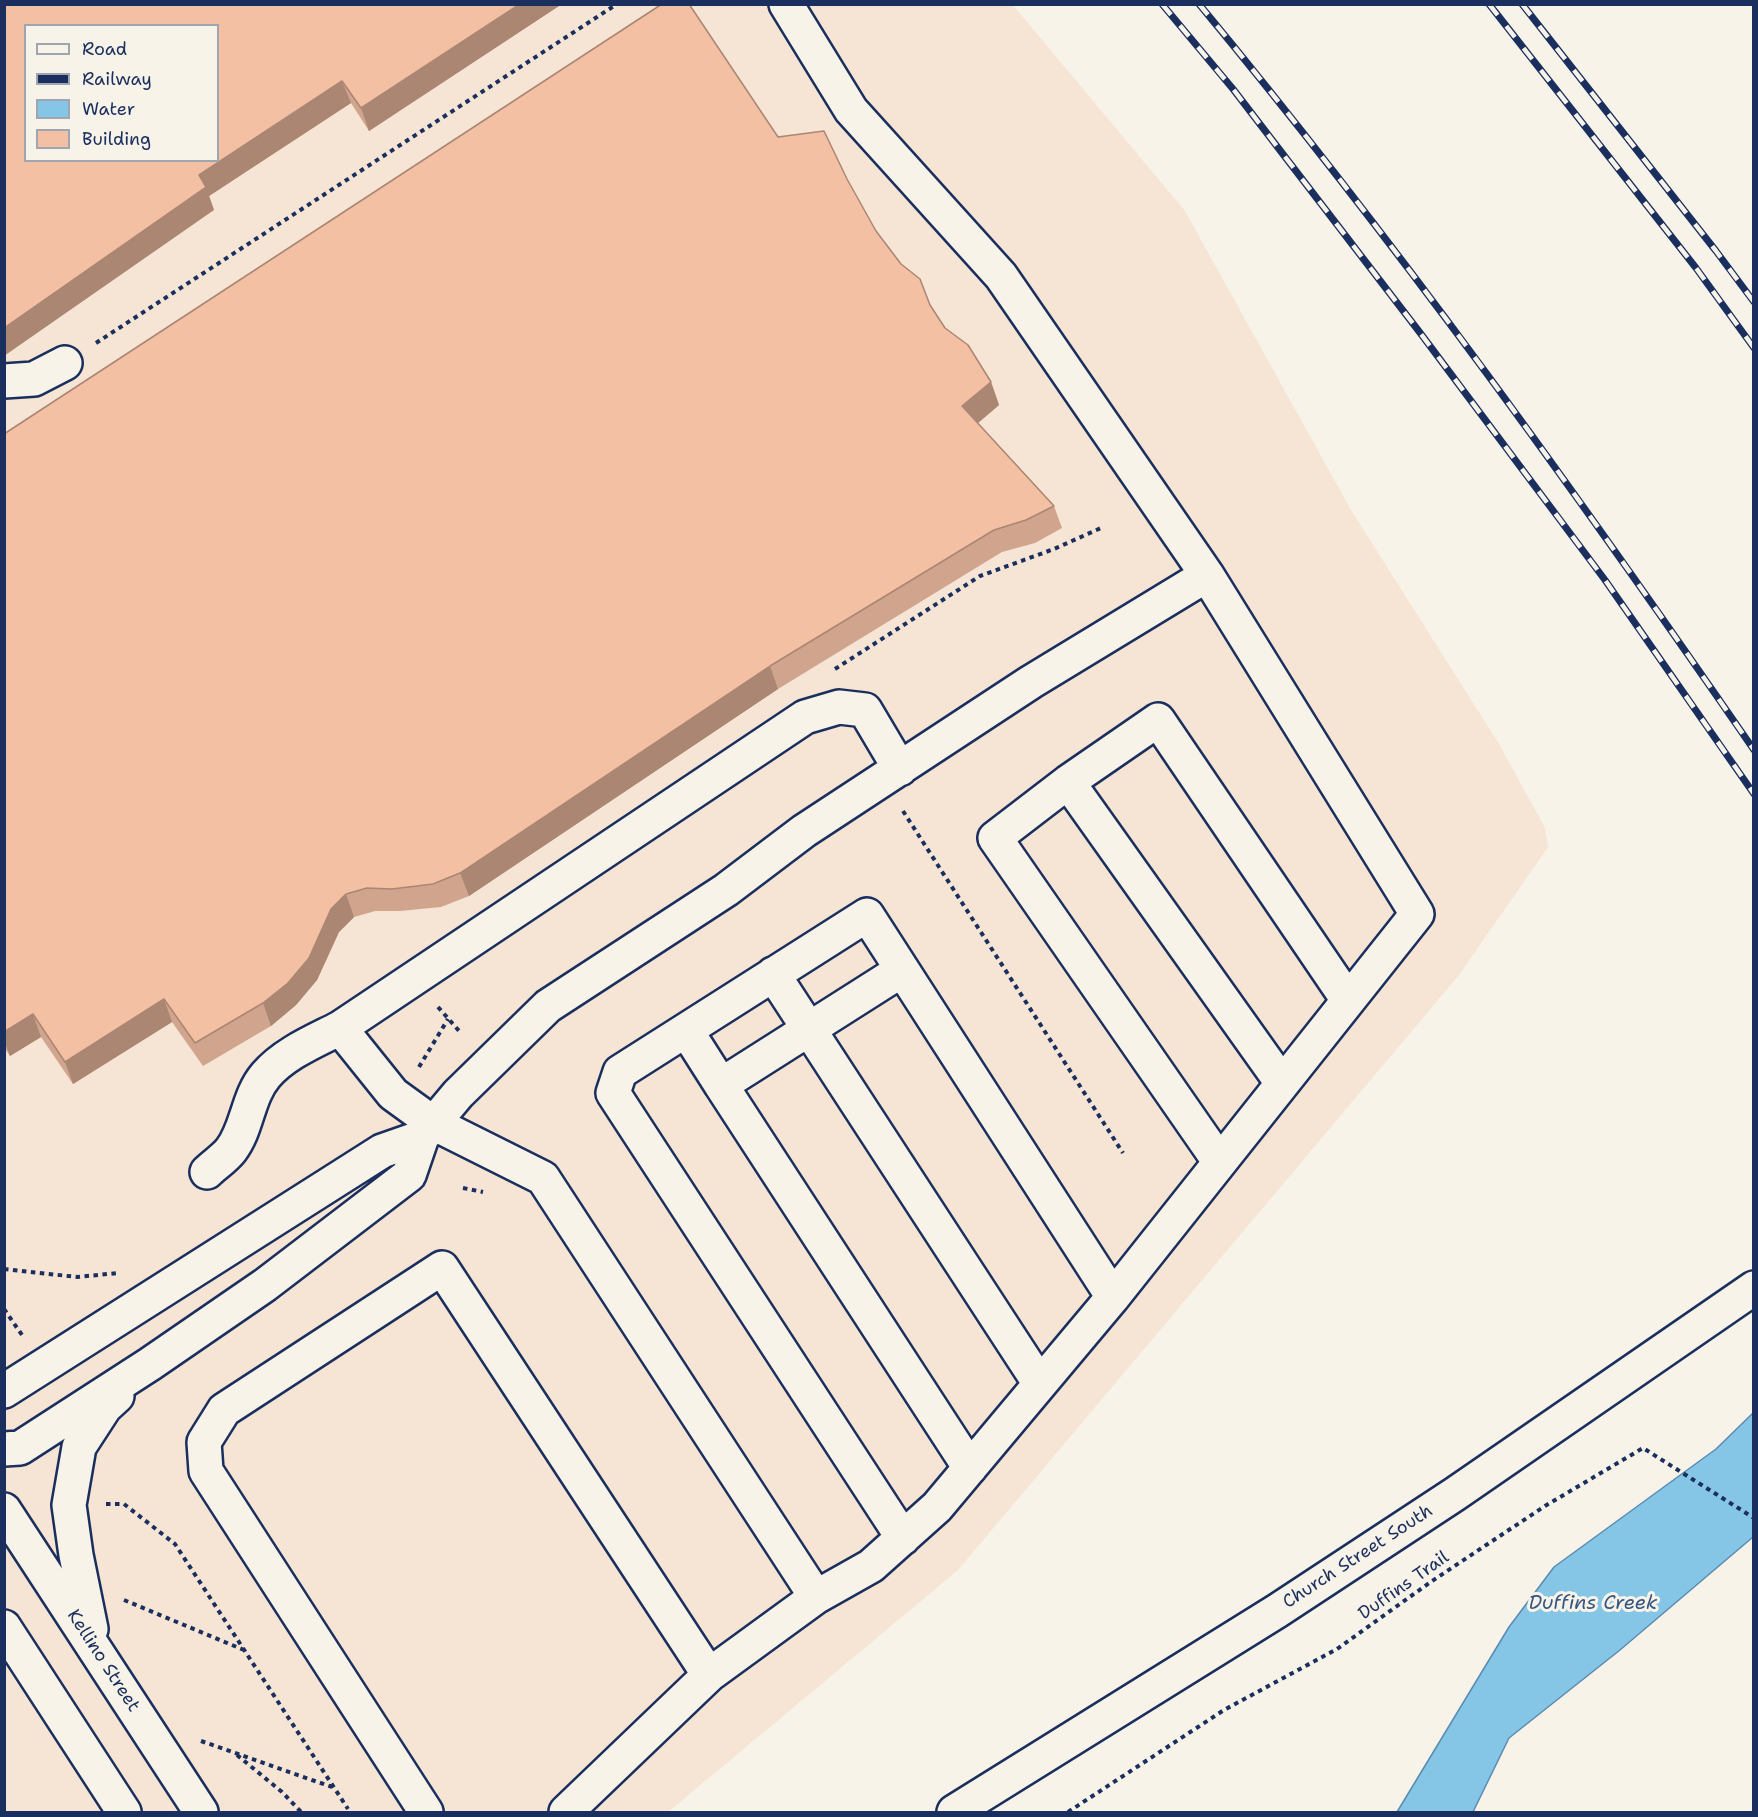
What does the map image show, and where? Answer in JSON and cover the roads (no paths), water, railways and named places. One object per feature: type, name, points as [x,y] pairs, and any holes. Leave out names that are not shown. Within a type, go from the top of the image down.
[{"type":"main road","points":[[566,1812],[709,1675],[816,1597],[871,1566],[937,1507],[1113,1297],[1417,914],[1207,575],[1001,276],[851,110],[786,4]]},
{"type":"main road","points":[[4,381],[34,380],[65,363]]},
{"type":"main road","points":[[4,1449],[20,1448],[150,1364],[266,1285],[409,1175],[428,1130],[458,1094],[548,1006],[726,890],[804,831],[1031,682],[1207,575]]},
{"type":"main road","points":[[207,1172],[231,1151],[243,1128],[253,1096],[266,1075],[288,1056],[340,1028],[805,717],[839,707],[865,710],[900,769]]},
{"type":"main road","points":[[1219,1161],[995,838],[1068,782],[1158,720],[1348,1000]]},
{"type":"main road","points":[[1068,782],[1282,1083]]},
{"type":"main road","points":[[903,1538],[613,1093],[620,1072],[867,915],[1113,1297]]},
{"type":"main road","points":[[721,1085],[902,970]]},
{"type":"main road","points":[[773,974],[807,1030],[1040,1384]]},
{"type":"main road","points":[[340,1028],[393,1094],[428,1130],[543,1178],[816,1597]]},
{"type":"main road","points":[[686,1030],[970,1468]]},
{"type":"main road","points":[[4,1392],[382,1151],[428,1130]]},
{"type":"main road","points":[[426,1812],[206,1471],[204,1442],[224,1410],[442,1268],[709,1675]]},
{"type":"main road","name":"Church Street South","points":[[954,1812],[1297,1598],[1455,1494],[1754,1288]]},
{"type":"main road","points":[[94,1648],[69,1505],[79,1447],[105,1407],[150,1364]]},
{"type":"main road","name":"Kellino Street","points":[[4,1509],[201,1812]]},
{"type":"main road","points":[[4,1627],[124,1812]]},
{"type":"water","name":"Duffins Creek","points":[[1753,1413],[1753,1537],[1620,1650],[1509,1738],[1473,1812],[1397,1812],[1509,1627],[1554,1567],[1716,1449]]},
{"type":"railway","points":[[1162,4],[1233,89],[1421,334],[1605,580],[1754,794]]},
{"type":"railway","points":[[1199,4],[1344,186],[1485,371],[1621,559],[1754,750]]},
{"type":"railway","points":[[1489,4],[1696,268],[1754,348]]},
{"type":"railway","points":[[1522,4],[1754,302]]}]
